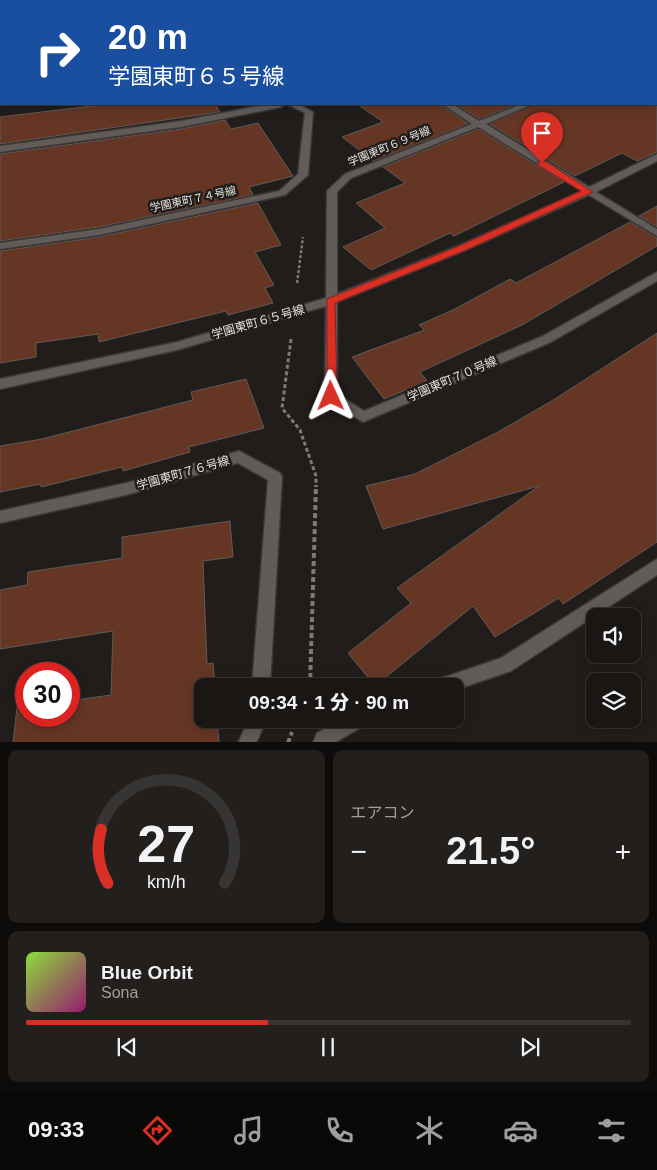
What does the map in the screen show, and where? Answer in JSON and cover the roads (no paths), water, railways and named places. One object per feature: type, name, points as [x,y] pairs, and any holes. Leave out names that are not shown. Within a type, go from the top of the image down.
[{"type":"street","points":[[0,149],[181,124],[276,105]]},
{"type":"street","name":"学園東町７４号線","points":[[0,246],[99,232],[282,193],[303,174],[309,112],[294,105]]},
{"type":"street","points":[[448,105],[657,234]]},
{"type":"street","name":"学園東町６９号線","points":[[330,301],[332,191],[348,176],[526,105]]},
{"type":"street","name":"学園東町６５号線","points":[[0,384],[177,346],[330,301],[462,248],[588,192],[657,157]]},
{"type":"street","name":"学園東町７０号線","points":[[330,301],[331,396],[363,417],[547,339],[657,276]]},
{"type":"street","name":"学園東町７６号線","points":[[0,517],[126,489],[239,457],[275,477],[262,678]]},
{"type":"street","points":[[464,679],[504,665],[657,566]]},
{"type":"street","points":[[247,742],[254,728]]},
{"type":"street","points":[[322,742],[323,739],[343,728]]}]
